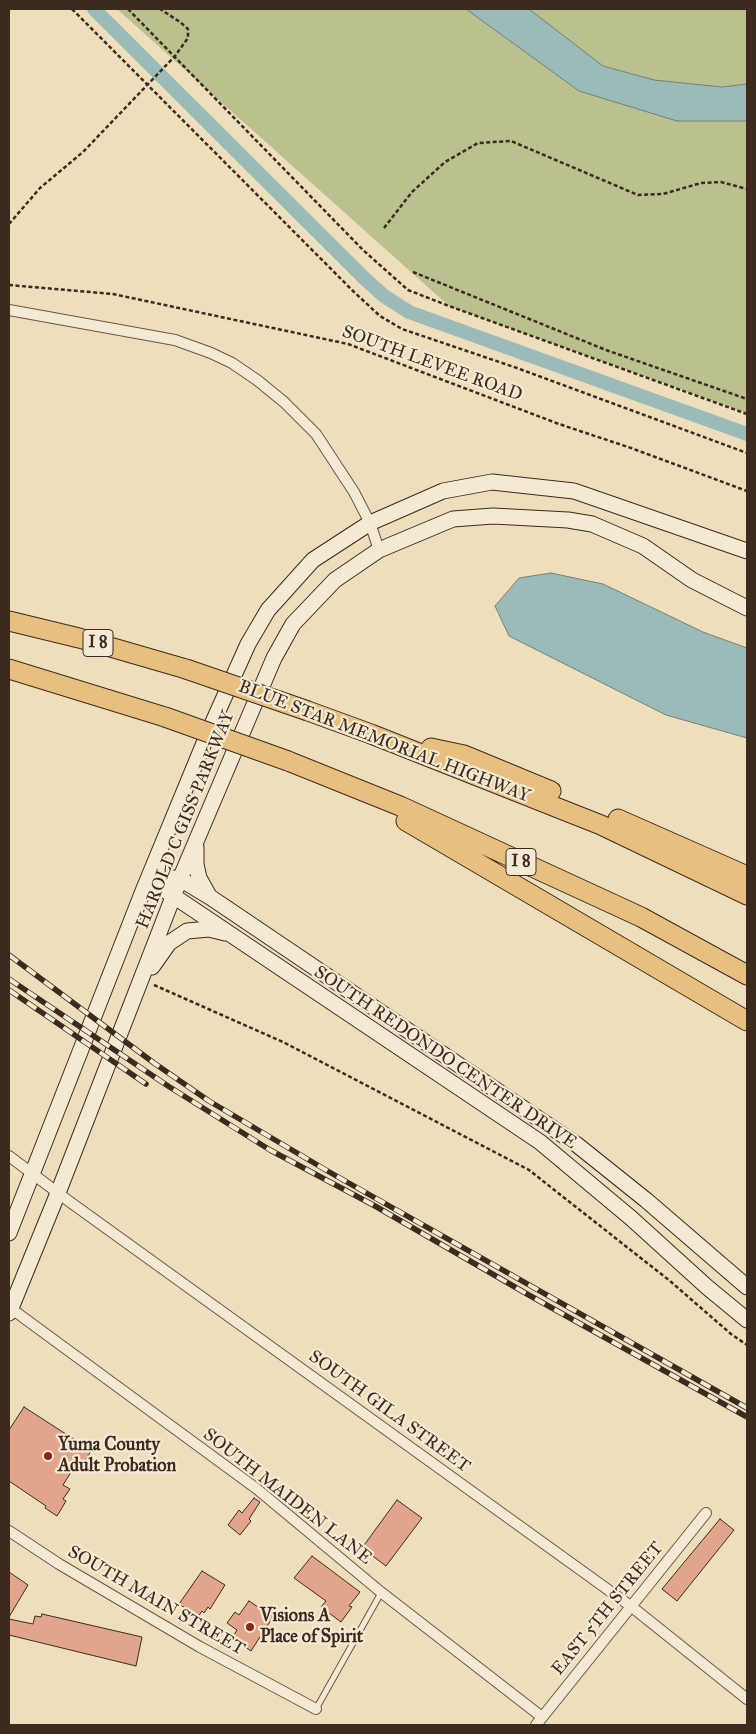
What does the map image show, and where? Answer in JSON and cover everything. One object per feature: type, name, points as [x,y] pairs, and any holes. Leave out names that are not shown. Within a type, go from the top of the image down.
[{"type":"highway","name":"BLUE STAR MEMORIAL HIGHWAY","points":[[9,621],[79,638],[186,669],[371,734],[601,825],[747,895]]},
{"type":"highway","name":"I 8","points":[[9,670],[166,717],[288,761],[400,806],[641,917],[747,975]]},
{"type":"highway","points":[[371,734],[464,755],[602,812],[747,876]]},
{"type":"highway","points":[[336,780],[747,1021]]},
{"type":"main road","name":"HAROLD C GISS PARKWAY","points":[[9,1233],[159,851],[248,644],[268,610],[313,560],[370,523],[443,491],[492,482],[574,491],[747,551]]},
{"type":"main road","name":"HAROLD C GISS PARKWAY","points":[[10,1309],[58,1193],[180,879],[266,676],[293,624],[335,580],[380,550],[453,519],[493,516],[568,520],[592,524],[643,546],[692,580],[747,608]]},
{"type":"main road","points":[[196,842],[196,864],[200,878],[210,898]]},
{"type":"main road","points":[[159,851],[159,879]]},
{"type":"main road","points":[[143,891],[159,879],[171,877],[180,879]]},
{"type":"main road","name":"SOUTH REDONDO CENTER DRIVE","points":[[159,879],[159,882],[166,890],[174,896],[540,1142],[631,1218],[707,1287],[747,1320]]},
{"type":"main road","name":"SOUTH REDONDO CENTER DRIVE","points":[[180,879],[576,1144],[646,1200],[747,1287]]},
{"type":"main road","points":[[138,987],[169,943],[178,936],[190,930],[209,929],[231,934]]},
{"type":"street","points":[[9,310],[175,340],[232,363],[284,402],[316,434],[338,466],[370,523],[380,550]]},
{"type":"street","name":"SOUTH GILA STREET","points":[[9,1156],[632,1607],[747,1699]]},
{"type":"street","name":"SOUTH MAIDEN LANE","points":[[10,1309],[257,1490],[539,1721]]},
{"type":"street","name":"EAST 5TH STREET","points":[[539,1721],[706,1513]]},
{"type":"street","name":"SOUTH MAIN STREET","points":[[9,1531],[59,1564],[200,1647],[316,1709]]},
{"type":"lane","points":[[316,1709],[382,1593]]},
{"type":"path","points":[[72,9],[146,85],[380,316],[402,329],[517,368],[747,453]]},
{"type":"path","points":[[128,9],[363,250],[408,290],[747,414]]},
{"type":"path","points":[[9,224],[40,188],[83,152],[175,56],[188,38],[188,29],[160,9]]},
{"type":"path","points":[[384,228],[419,186],[446,162],[478,143],[511,141],[638,196],[663,194],[701,183],[721,182],[747,189]]},
{"type":"path","points":[[413,272],[606,350],[747,399]]},
{"type":"path","name":"SOUTH LEVEE ROAD","points":[[9,285],[113,294],[348,344],[559,424],[631,448],[747,491]]},
{"type":"path","points":[[154,985],[283,1042],[529,1170],[670,1280],[731,1334],[747,1345]]},
{"type":"green space","points":[[117,9],[747,9],[747,413],[449,306]]},
{"type":"water","points":[[466,9],[529,9],[603,66],[654,80],[722,87],[747,84],[747,121],[677,121],[579,91]]},
{"type":"water","points":[[551,573],[603,584],[703,632],[747,648],[747,738],[666,715],[509,636],[495,606],[519,578]]},
{"type":"building","name":"Yuma County Adult Probation","points":[[24,1407],[83,1445],[86,1440],[94,1446],[83,1464],[78,1461],[63,1485],[70,1489],[63,1499],[66,1501],[57,1516],[45,1508],[46,1506],[9,1481],[9,1430]]},
{"type":"building","points":[[254,1498],[260,1502],[249,1519],[251,1521],[240,1535],[228,1525],[239,1510],[242,1513]]},
{"type":"building","points":[[397,1500],[422,1518],[386,1566],[362,1548]]},
{"type":"building","points":[[720,1519],[734,1530],[677,1601],[662,1589]]},
{"type":"building","points":[[312,1556],[360,1592],[349,1606],[352,1607],[341,1622],[321,1607],[326,1601],[294,1578]]},
{"type":"building","points":[[202,1571],[225,1585],[210,1609],[208,1607],[204,1613],[202,1611],[198,1617],[179,1604]]},
{"type":"building","points":[[9,1572],[28,1585],[9,1617]]},
{"type":"building","name":"Visions A Place of Spirit","points":[[249,1601],[273,1617],[251,1651],[232,1638],[237,1630],[227,1623],[235,1612],[239,1615]]},
{"type":"building","points":[[42,1614],[142,1637],[136,1666],[9,1635],[9,1619],[33,1624],[35,1616],[41,1617]]},
{"type":"waterway","points":[[94,9],[384,296],[409,312],[747,434]]},
{"type":"railway","points":[[9,955],[154,1063],[209,1101],[331,1173],[747,1408]]},
{"type":"railway","points":[[9,979],[168,1086],[270,1150],[375,1206],[527,1294],[747,1417]]},
{"type":"railway","points":[[9,990],[146,1084]]},
{"type":"place","name":"Yuma County Adult Probation","points":[[48,1456]]},
{"type":"place","name":"Visions A Place of Spirit","points":[[250,1627]]}]
